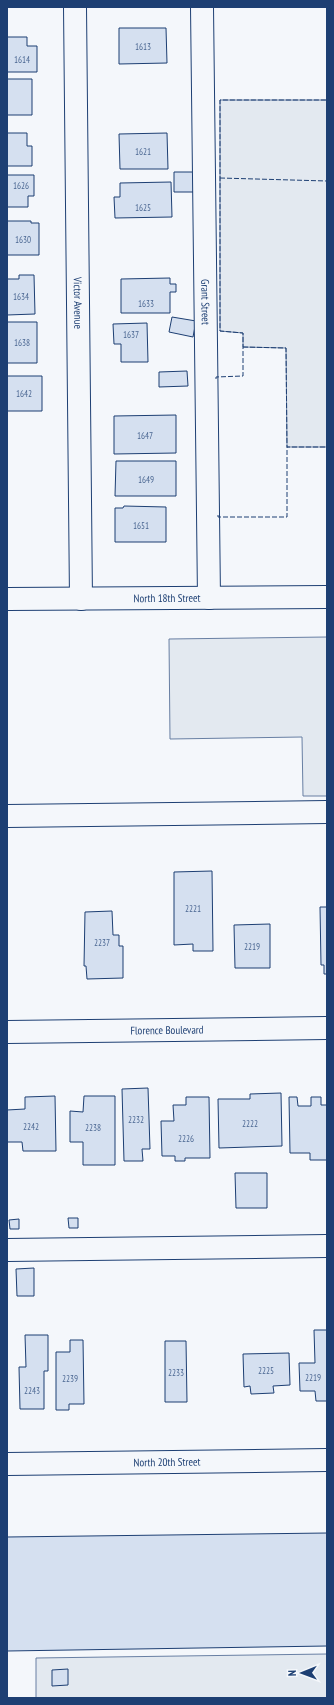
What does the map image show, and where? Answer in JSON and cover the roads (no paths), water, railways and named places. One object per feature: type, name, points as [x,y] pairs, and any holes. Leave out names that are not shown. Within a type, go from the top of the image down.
[{"type":"street","name":"Victor Avenue","points":[[75,7],[81,599]]},
{"type":"street","name":"Grant Street","points":[[202,7],[209,598]]},
{"type":"street","name":"North 18th Street","points":[[7,599],[327,597]]},
{"type":"street","points":[[7,816],[327,812]]},
{"type":"street","name":"Florence Boulevard","points":[[7,1032],[327,1028]]},
{"type":"street","points":[[7,1250],[327,1246]]},
{"type":"street","name":"North 20th Street","points":[[7,1464],[327,1460]]}]
